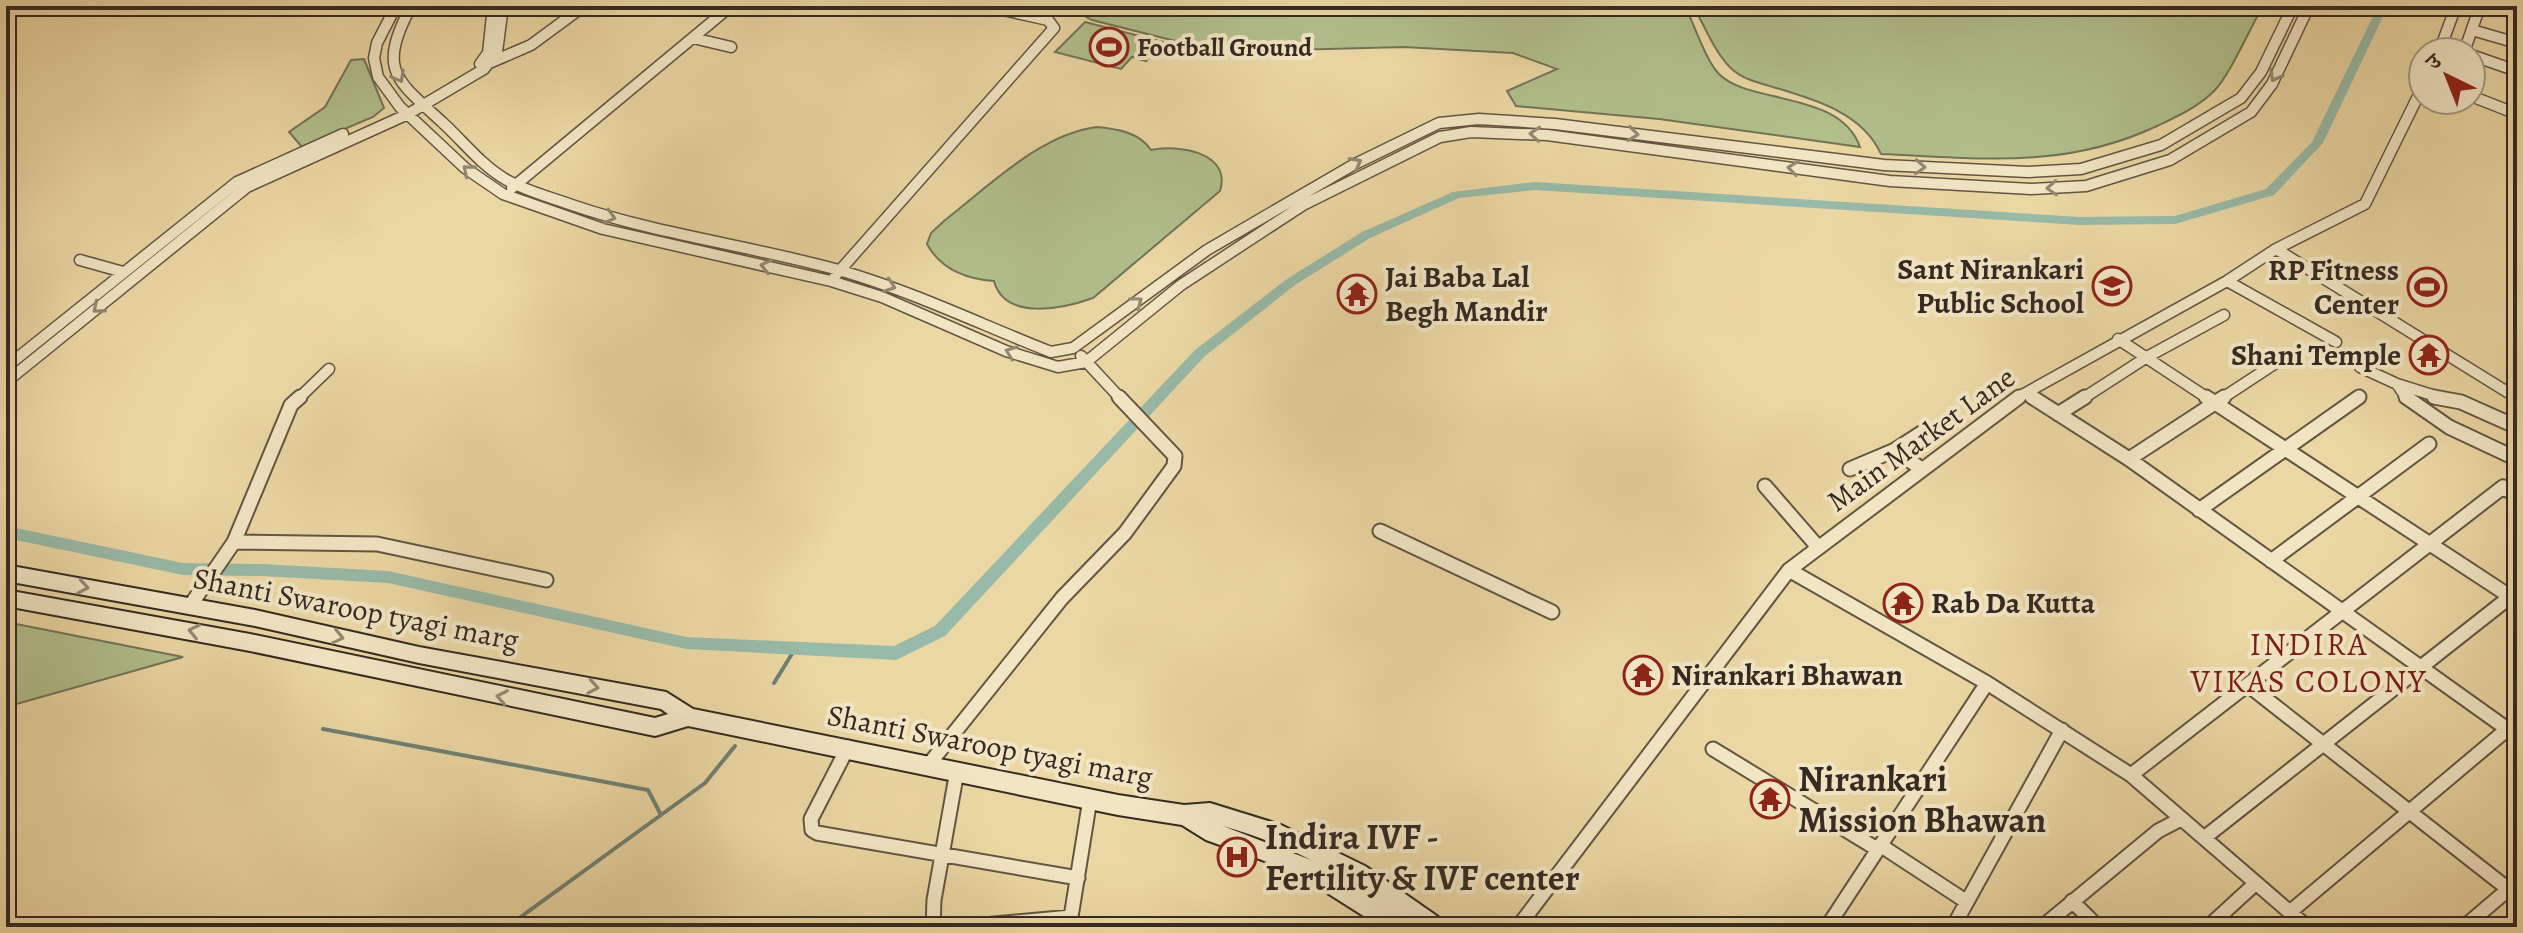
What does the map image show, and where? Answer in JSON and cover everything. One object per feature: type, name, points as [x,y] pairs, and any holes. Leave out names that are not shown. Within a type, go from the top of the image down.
[{"type":"main road","name":"Shanti Swaroop tyagi marg","points":[[6,573],[164,601],[194,600],[255,618],[419,655],[666,701],[688,717],[930,763],[1090,799],[1186,815],[1209,812],[1256,826],[1312,850],[1373,882],[1433,927]]},
{"type":"main road","name":"Shanti Swaroop tyagi marg","points":[[6,598],[146,620],[438,685],[655,727],[688,717]]},
{"type":"main road","points":[[146,620],[164,601]]},
{"type":"main road","points":[[238,639],[255,618]]},
{"type":"main road","name":"Shanti Swaroop tyagi marg","points":[[1186,815],[1204,831],[1264,851],[1321,876],[1400,927]]},
{"type":"street","points":[[396,6],[383,28],[374,58],[378,77],[404,110],[465,168],[503,194],[572,219],[636,236],[831,281],[882,297],[1042,364],[1058,367],[1086,362],[1181,285],[1292,212],[1440,137],[1471,132],[1547,135],[1890,181],[2031,189],[2086,186],[2170,160],[2251,112],[2272,84],[2309,6]]},
{"type":"street","points":[[411,6],[398,27],[390,55],[394,72],[419,102],[481,161],[516,185],[570,205],[647,226],[840,270],[893,286],[1051,352],[1073,348],[1207,250],[1341,172],[1439,123],[1479,119],[1555,124],[1884,165],[2028,172],[2081,169],[2161,145],[2241,98],[2261,72],[2293,6]]},
{"type":"street","points":[[419,102],[476,67],[488,53],[493,6]]},
{"type":"street","points":[[476,67],[489,64],[497,52],[503,6]]},
{"type":"street","points":[[6,367],[269,171],[404,110],[531,45],[584,6]]},
{"type":"street","points":[[503,194],[731,6]]},
{"type":"street","points":[[831,281],[1054,28],[1048,20],[986,6]]},
{"type":"street","points":[[1046,6],[1059,9],[1071,6]]},
{"type":"street","points":[[2445,36],[2456,6]]},
{"type":"street","points":[[2470,36],[2480,6]]},
{"type":"street","points":[[2472,30],[2517,43]]},
{"type":"street","points":[[693,38],[731,47]]},
{"type":"street","points":[[2487,61],[2517,71]]},
{"type":"street","points":[[2487,102],[2517,114]]},
{"type":"street","name":"Main Market Lane","points":[[1518,927],[1789,570],[2008,403],[2227,281],[2276,249],[2365,204],[2408,116]]},
{"type":"street","points":[[1884,165],[1890,181]]},
{"type":"street","points":[[636,236],[647,226]]},
{"type":"street","points":[[2276,249],[2517,398]]},
{"type":"street","points":[[80,260],[123,277]]},
{"type":"street","points":[[6,382],[42,354],[123,277]]},
{"type":"street","points":[[2227,281],[2336,342]]},
{"type":"street","points":[[2058,414],[2147,357],[2224,315]]},
{"type":"street","points":[[2118,339],[2515,596],[2204,838]]},
{"type":"street","points":[[930,763],[1062,598],[1138,516],[1174,466],[1175,456],[1073,348]]},
{"type":"street","points":[[28,350],[42,354]]},
{"type":"street","points":[[2129,459],[2288,355]]},
{"type":"street","points":[[2360,367],[2425,395],[2461,402],[2517,427]]},
{"type":"street","points":[[194,600],[233,543],[291,405],[329,369]]},
{"type":"street","points":[[2397,384],[2417,408],[2472,439],[2517,459]]},
{"type":"street","points":[[2026,393],[2129,459],[2420,667],[2514,729],[2290,912]]},
{"type":"street","points":[[2199,510],[2359,397]]},
{"type":"street","points":[[1850,469],[1895,450],[1926,430]]},
{"type":"street","points":[[2271,561],[2429,444]]},
{"type":"street","points":[[1895,450],[1920,468]]},
{"type":"street","points":[[1765,486],[1818,547]]},
{"type":"street","points":[[2131,775],[2503,487],[2517,496]]},
{"type":"street","points":[[1380,531],[1552,612]]},
{"type":"street","points":[[233,543],[377,544],[546,580]]},
{"type":"street","points":[[1789,570],[1987,683],[2131,775],[2307,927]]},
{"type":"street","points":[[1827,927],[1987,683]]},
{"type":"street","points":[[2248,685],[2409,813],[2514,890],[2464,927]]},
{"type":"street","points":[[1953,927],[2062,730]]},
{"type":"street","points":[[848,747],[811,819],[812,830],[1078,878]]},
{"type":"street","points":[[1713,749],[1967,902]]},
{"type":"street","points":[[933,927],[934,900],[957,771]]},
{"type":"street","points":[[961,927],[1074,922],[1090,799]]},
{"type":"street","points":[[2042,927],[2158,831],[2181,819]]},
{"type":"street","points":[[2208,927],[2256,883]]},
{"type":"street","points":[[2072,901],[2098,927]]},
{"type":"green space","points":[[1078,6],[1685,6],[1705,52],[1719,74],[1733,84],[1815,107],[1834,116],[1849,129],[1860,147],[1659,119],[1516,106],[1507,91],[1557,69],[1513,53],[1404,47],[1219,52],[1092,20],[1074,10]]},
{"type":"green space","points":[[1693,6],[2263,6],[2220,84],[2208,97],[2187,111],[2122,140],[2089,150],[2021,158],[1987,158],[1881,154],[1862,128],[1835,109],[1752,80],[1733,70],[1716,48]]},
{"type":"green space","name":"Football Ground","points":[[1085,22],[1163,42],[1146,61],[1132,57],[1121,69],[1055,52]]},
{"type":"green space","points":[[364,59],[384,108],[373,117],[302,147],[289,132],[325,107],[351,60]]},
{"type":"green space","points":[[1097,127],[1134,135],[1151,150],[1174,148],[1210,159],[1218,167],[1222,178],[1220,191],[1093,298],[1067,305],[1037,309],[1010,302],[1000,294],[994,281],[955,272],[933,253],[927,244],[931,233],[997,178],[1055,140]]},
{"type":"green space","points":[[6,622],[183,657],[6,707]]},
{"type":"waterway","points":[[6,532],[183,569],[388,577],[686,643],[896,653],[940,631],[1200,353],[1291,282],[1366,235],[1457,195],[1535,186],[2079,221],[2175,220],[2270,192],[2317,143],[2383,6]]},
{"type":"waterway","points":[[774,683],[795,649]]},
{"type":"waterway","points":[[323,729],[648,790],[661,815]]},
{"type":"waterway","points":[[661,815],[705,783],[735,746]]},
{"type":"waterway","points":[[507,927],[661,815]]},
{"type":"place","name":"Football Ground","points":[[1109,47]]},
{"type":"place","name":"Sant Nirankari Public School","points":[[2112,286]]},
{"type":"place","name":"RP Fitness Center","points":[[2427,287]]},
{"type":"place","name":"Jai Baba Lal Begh Mandir","points":[[1357,294]]},
{"type":"place","name":"Shani Temple","points":[[2429,355]]},
{"type":"place","name":"Rab Da Kutta","points":[[1903,603]]},
{"type":"place","name":"Nirankari Bhawan","points":[[1643,675]]},
{"type":"place","name":"Nirankari Mission Bhawan","points":[[1770,799]]},
{"type":"place","name":"Indira IVF - Fertility & IVF center","points":[[1237,857]]},
{"type":"district","name":"INDIRA VIKAS COLONY","points":[[2309,662]]}]
